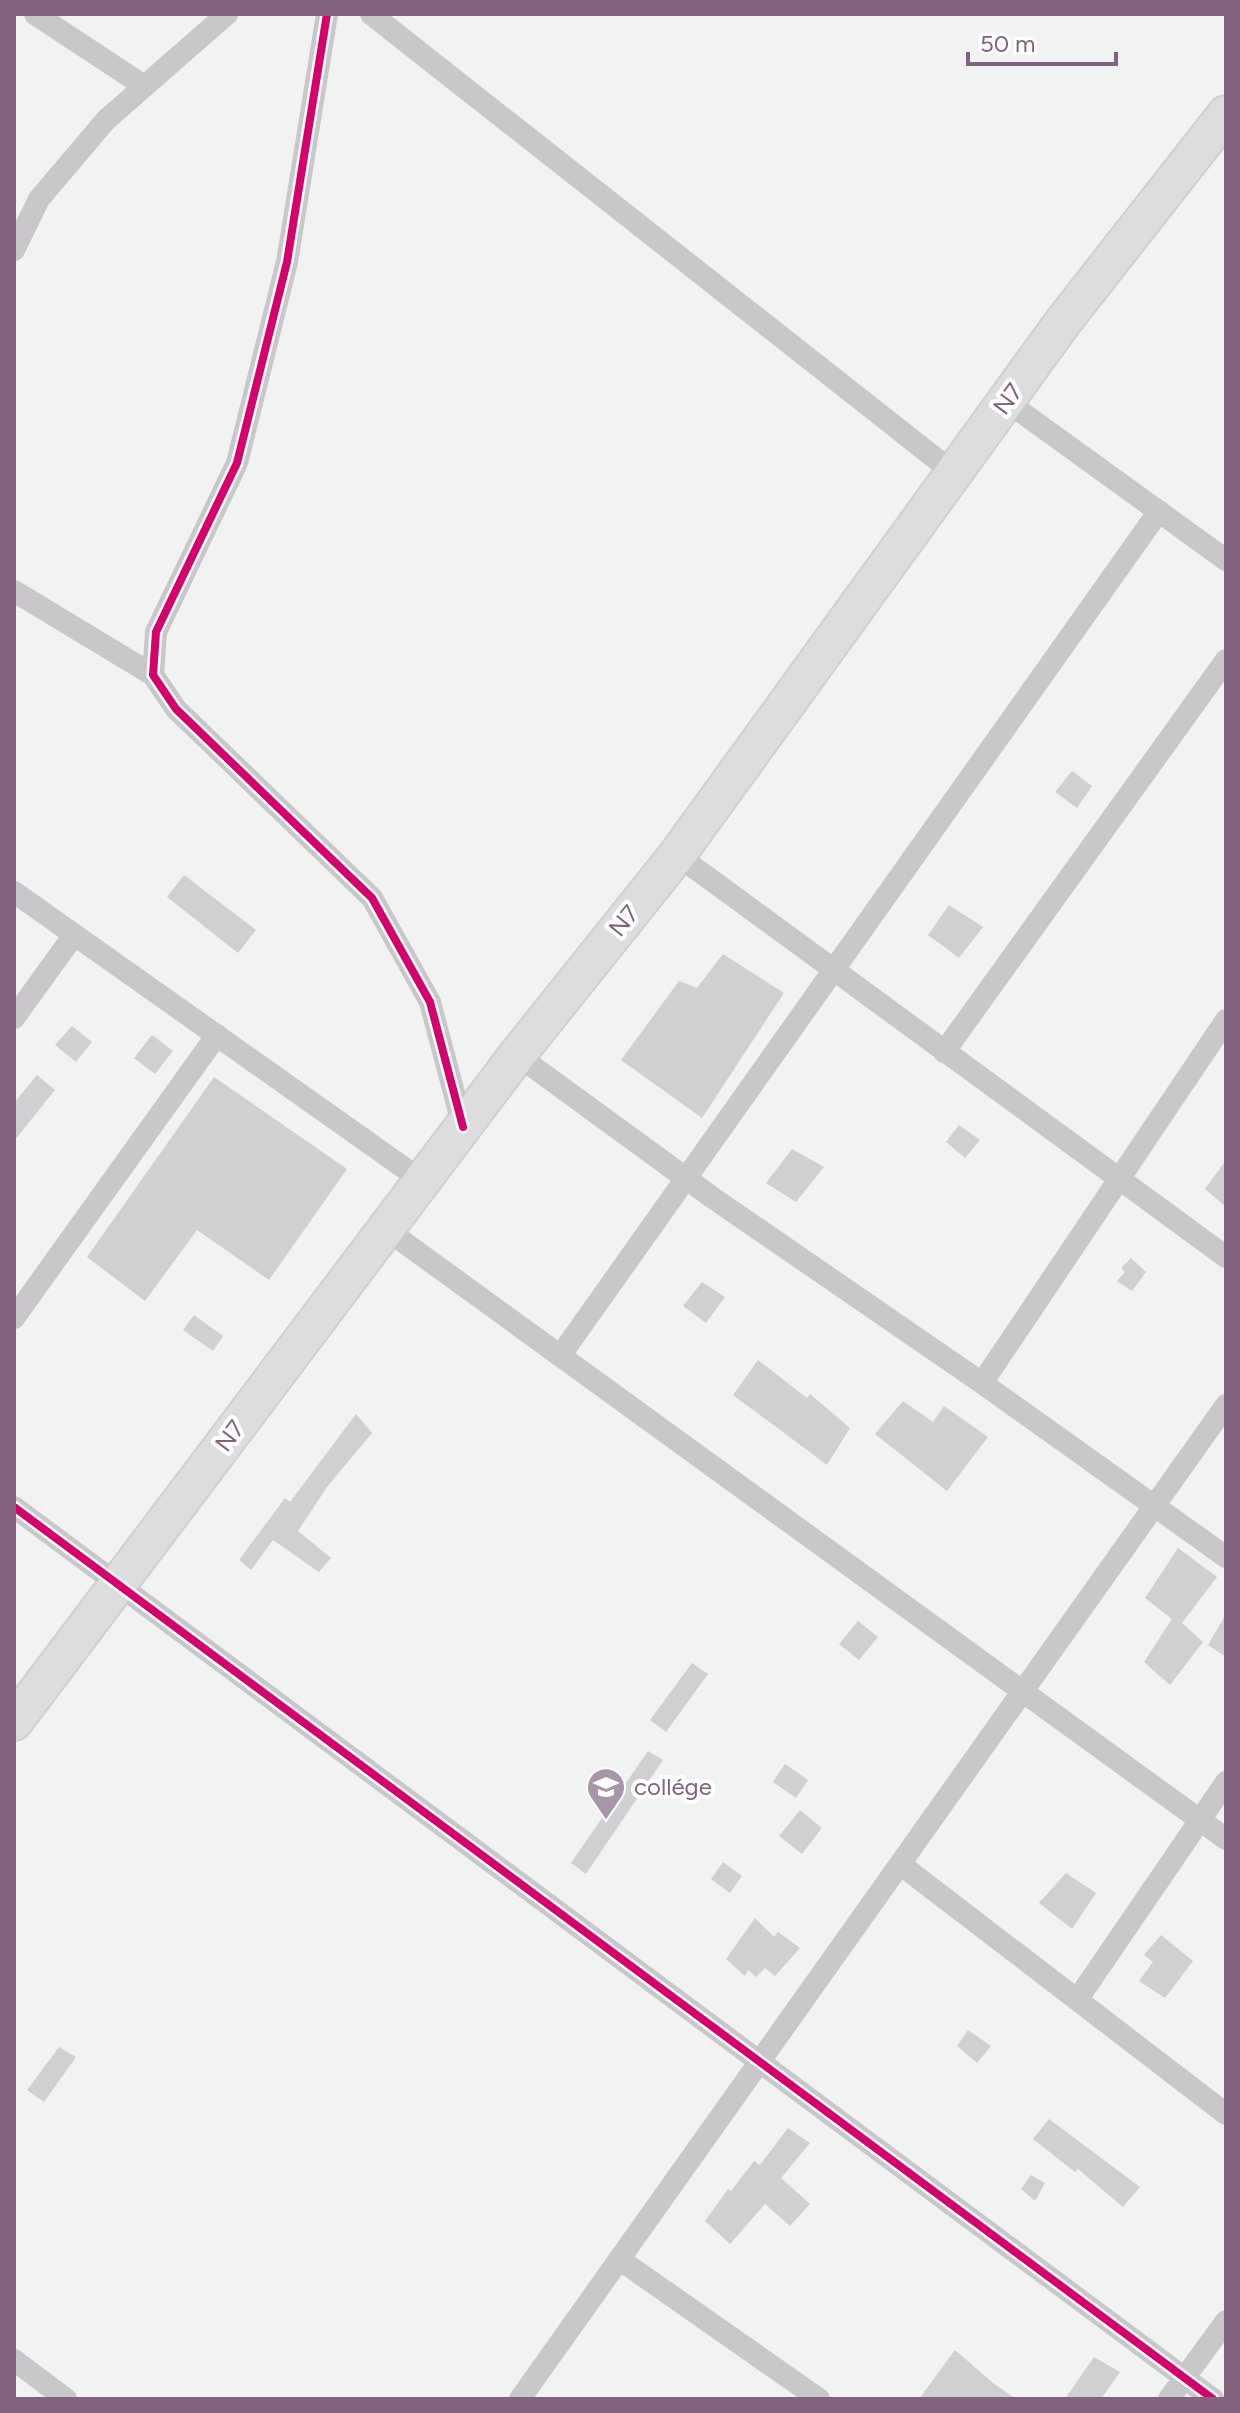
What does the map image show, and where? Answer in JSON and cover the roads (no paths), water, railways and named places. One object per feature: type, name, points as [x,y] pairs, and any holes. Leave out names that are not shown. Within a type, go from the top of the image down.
[{"type":"main road","name":"N7","points":[[14,1722],[517,1055],[677,855],[1006,401],[1226,114]]},
{"type":"street","points":[[35,14],[144,86]]},
{"type":"street","points":[[14,250],[39,199],[106,120],[227,14]]},
{"type":"street","points":[[153,675],[156,632],[237,463],[287,262],[327,14]]},
{"type":"street","points":[[371,14],[954,473]]},
{"type":"street","points":[[1006,401],[1226,560]]},
{"type":"street","points":[[560,1356],[1159,511]]},
{"type":"street","points":[[14,591],[153,675],[176,709],[372,898],[430,1002],[463,1127]]},
{"type":"street","points":[[944,1052],[1226,660]]},
{"type":"street","points":[[677,855],[1226,1257]]},
{"type":"street","points":[[14,892],[424,1182]]},
{"type":"street","points":[[14,1018],[74,935]]},
{"type":"street","points":[[982,1383],[1226,1020]]},
{"type":"street","points":[[14,1318],[217,1035]]},
{"type":"street","points":[[517,1055],[686,1179],[982,1383],[1226,1557]]},
{"type":"street","points":[[387,1230],[1226,1839]]},
{"type":"street","points":[[520,2399],[1226,1405]]},
{"type":"street","points":[[14,1507],[1213,2399]]},
{"type":"street","points":[[1077,2000],[1226,1782]]},
{"type":"street","points":[[900,1864],[1226,2114]]},
{"type":"street","points":[[619,2259],[819,2399]]},
{"type":"street","points":[[1169,2399],[1226,2321]]},
{"type":"street","points":[[14,2360],[66,2399]]},
{"type":"place","name":"collége","points":[[606,1821]]}]
